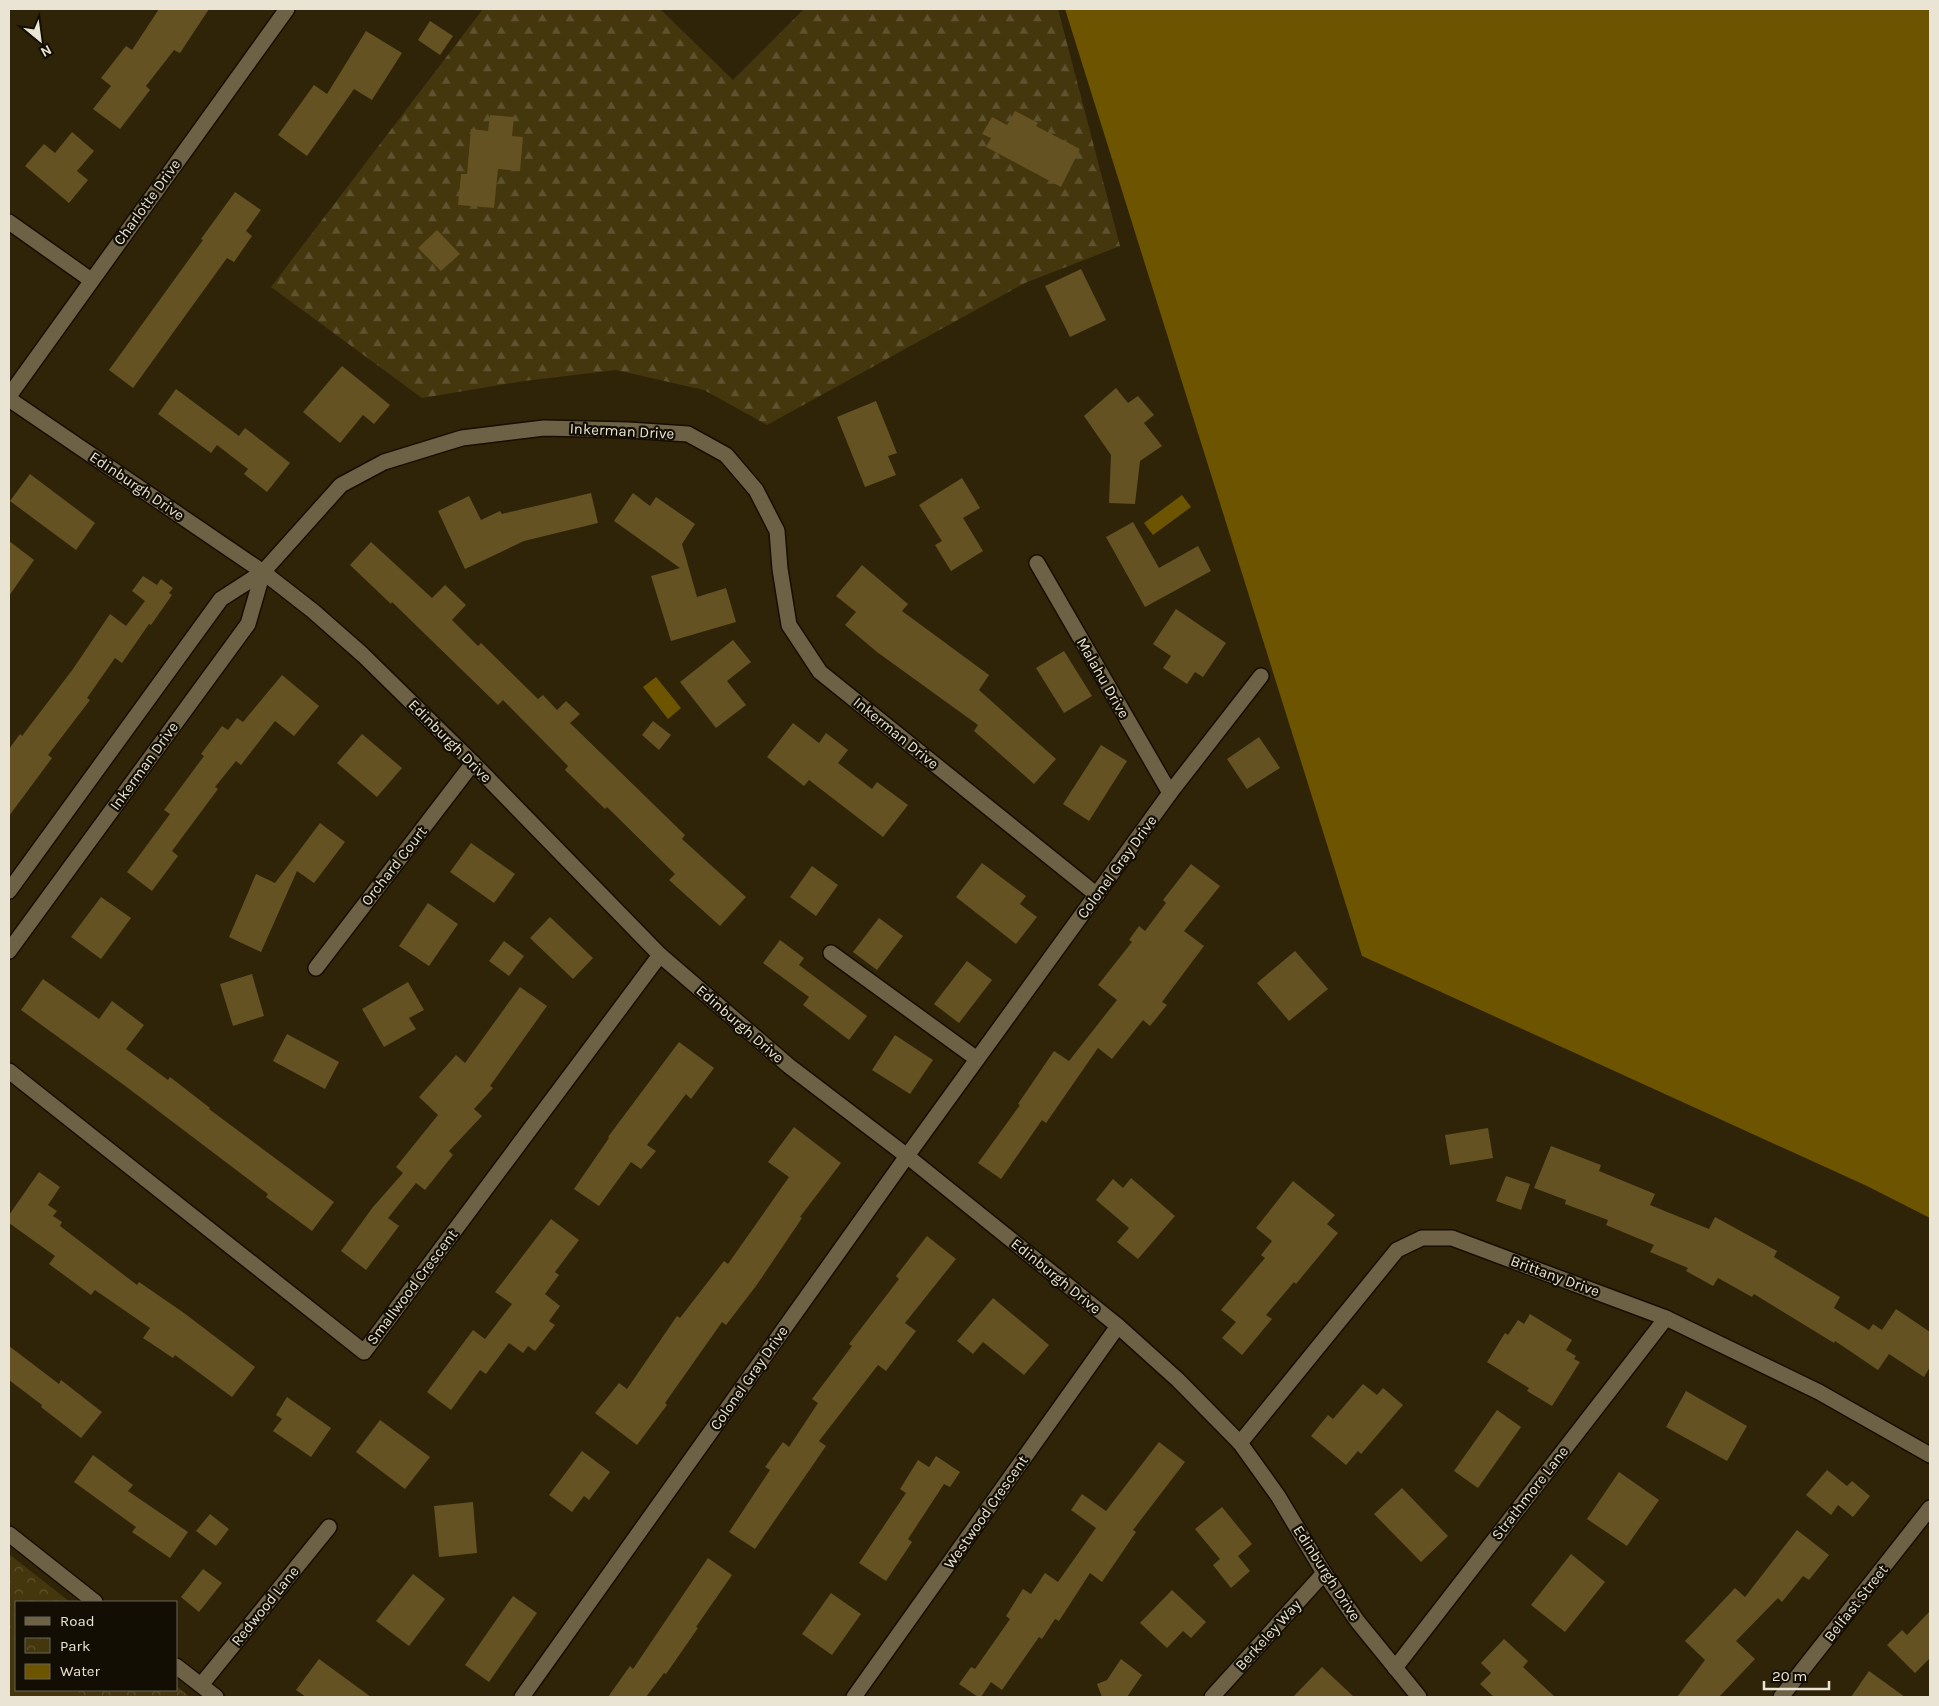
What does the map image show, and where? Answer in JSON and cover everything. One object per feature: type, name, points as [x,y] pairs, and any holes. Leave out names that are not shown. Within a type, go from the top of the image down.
[{"type":"street","name":"Charlotte Drive","points":[[9,397],[287,9]]},
{"type":"street","points":[[9,222],[91,280]]},
{"type":"street","name":"Edinburgh Drive","points":[[9,397],[263,572],[313,611],[363,655],[473,764],[660,955],[789,1066],[907,1156],[1118,1326],[1178,1380],[1240,1443],[1278,1496],[1324,1573],[1358,1622],[1419,1697]]},
{"type":"street","name":"Inkerman Drive","points":[[9,892],[221,599],[263,572],[341,485],[384,462],[462,438],[544,428],[688,434],[726,455],[756,490],[777,531],[780,569],[789,625],[820,672],[1097,895]]},
{"type":"street","name":"Malahu Drive","points":[[1037,563],[1170,793]]},
{"type":"street","name":"Inkerman Drive","points":[[9,951],[248,624],[263,572]]},
{"type":"street","name":"Colonel Gray Drive","points":[[522,1697],[907,1156],[1170,793],[1261,676]]},
{"type":"street","name":"Orchard Court","points":[[316,968],[473,764]]},
{"type":"street","points":[[832,953],[977,1060]]},
{"type":"street","name":"Smallwood Crescent","points":[[9,1071],[364,1352],[660,955]]},
{"type":"street","name":"Brittany Drive","points":[[1240,1443],[1397,1250],[1422,1238],[1452,1238],[1666,1318],[1819,1392],[1930,1455]]},
{"type":"street","name":"Strathmore Lane","points":[[1395,1668],[1666,1318]]},
{"type":"street","name":"Westwood Crescent","points":[[854,1697],[1118,1326]]},
{"type":"street","name":"Belfast Street","points":[[1781,1697],[1930,1508]]},
{"type":"street","name":"Redwood Lane","points":[[202,1685],[329,1526]]},
{"type":"street","points":[[9,1534],[95,1601]]},
{"type":"street","name":"Berkeley Way","points":[[1212,1697],[1324,1573]]},
{"type":"street","points":[[178,1667],[216,1697]]},
{"type":"green space","points":[[483,9],[660,9],[733,80],[804,9],[1058,9],[1120,246],[1025,283],[767,425],[704,390],[616,370],[524,381],[422,398],[271,287]]},
{"type":"green space","points":[[9,1554],[69,1601],[15,1601],[15,1691],[178,1691],[178,1688],[190,1697],[9,1697]]},
{"type":"green space","points":[[9,1637],[15,1642],[15,1691],[76,1691],[85,1697],[9,1697]]},
{"type":"water","points":[[1065,9],[1930,9],[1930,1218],[1867,1186],[1362,956]]},
{"type":"water","points":[[1182,495],[1191,507],[1153,535],[1144,523]]},
{"type":"water","points":[[656,677],[681,708],[668,719],[643,687]]},
{"type":"building","points":[[159,9],[209,9],[180,53],[174,50],[146,86],[150,90],[120,129],[93,109],[111,86],[101,78],[126,46],[132,50]]},
{"type":"building","points":[[430,21],[453,36],[440,55],[418,40]]},
{"type":"building","points":[[366,31],[402,53],[372,100],[354,89],[307,156],[278,135],[314,85],[327,94]]},
{"type":"building","points":[[1015,111],[1038,123],[1036,126],[1080,149],[1061,187],[986,147],[991,138],[982,134],[992,117],[1007,125]]},
{"type":"building","points":[[490,115],[514,117],[512,136],[523,137],[520,171],[498,169],[494,208],[458,205],[461,174],[467,174],[471,129],[488,131]]},
{"type":"building","points":[[72,132],[94,151],[77,171],[88,180],[69,203],[25,166],[44,144],[55,153]]},
{"type":"building","points":[[235,192],[261,210],[246,231],[252,236],[234,262],[227,258],[133,388],[109,370],[203,240],[201,239]]},
{"type":"building","points":[[437,230],[460,254],[441,271],[418,248]]},
{"type":"building","points":[[1081,269],[1106,320],[1070,337],[1045,286]]},
{"type":"building","points":[[342,366],[390,405],[374,424],[363,415],[340,443],[303,412]]},
{"type":"building","points":[[1116,388],[1128,403],[1138,396],[1154,415],[1144,423],[1162,446],[1140,461],[1135,504],[1109,503],[1111,455],[1084,416]]},
{"type":"building","points":[[176,389],[239,436],[245,428],[290,463],[267,492],[244,474],[248,469],[217,445],[211,453],[158,414]]},
{"type":"building","points":[[876,401],[897,453],[888,456],[896,475],[865,487],[837,417]]},
{"type":"building","points":[[30,474],[95,523],[76,550],[10,501]]},
{"type":"building","points":[[962,478],[980,508],[963,518],[983,551],[951,571],[935,545],[942,541],[919,505]]},
{"type":"building","points":[[591,493],[598,523],[524,541],[465,569],[438,511],[469,496],[481,520],[500,511],[502,514]]},
{"type":"building","points":[[633,493],[650,506],[656,497],[695,524],[682,544],[697,597],[726,588],[736,622],[671,641],[651,576],[680,568],[614,521]]},
{"type":"building","points":[[1133,522],[1159,568],[1198,546],[1211,571],[1145,607],[1106,537]]},
{"type":"building","points":[[9,541],[34,560],[9,596]]},
{"type":"building","points":[[371,542],[432,598],[445,585],[466,605],[452,620],[478,646],[481,643],[538,699],[543,695],[557,710],[566,701],[580,714],[570,723],[685,835],[682,839],[746,897],[720,926],[669,880],[675,874],[607,807],[605,809],[565,770],[568,766],[503,700],[498,705],[392,602],[391,604],[350,565]]},
{"type":"building","points":[[862,565],[908,604],[902,611],[989,675],[979,690],[1056,759],[1034,784],[974,731],[978,725],[877,652],[845,625],[856,612],[836,596]]},
{"type":"building","points":[[143,576],[157,585],[161,579],[173,588],[169,593],[172,595],[122,663],[115,658],[87,698],[90,700],[48,755],[52,758],[9,816],[9,749],[20,734],[22,736],[73,669],[110,614],[126,626],[145,601],[132,591]]},
{"type":"building","points":[[1176,609],[1226,643],[1203,677],[1195,672],[1187,684],[1163,668],[1171,656],[1153,644]]},
{"type":"building","points":[[733,640],[751,662],[727,681],[746,705],[716,728],[680,682]]},
{"type":"building","points":[[1064,651],[1092,696],[1064,713],[1036,668]]},
{"type":"building","points":[[282,675],[319,706],[294,736],[275,721],[241,765],[236,761],[215,787],[218,789],[172,851],[178,856],[152,891],[127,872],[170,814],[164,810],[204,756],[201,754],[222,726],[228,730],[237,718],[243,722]]},
{"type":"building","points":[[653,721],[671,735],[659,750],[642,735]]},
{"type":"building","points":[[793,723],[819,743],[826,733],[848,750],[838,763],[872,789],[877,782],[908,805],[883,837],[809,780],[804,786],[767,757]]},
{"type":"building","points":[[362,734],[402,768],[377,797],[337,763]]},
{"type":"building","points":[[1259,737],[1280,768],[1247,789],[1227,759]]},
{"type":"building","points":[[1101,745],[1127,761],[1089,821],[1063,804]]},
{"type":"building","points":[[320,823],[345,842],[314,883],[297,871],[261,952],[229,937],[256,874],[275,883]]},
{"type":"building","points":[[471,843],[515,874],[494,903],[450,872]]},
{"type":"building","points":[[982,863],[1026,896],[1020,904],[1037,917],[1016,944],[956,897]]},
{"type":"building","points":[[1191,864],[1220,886],[1184,931],[1204,946],[1162,1002],[1167,1005],[1150,1026],[1143,1020],[1112,1059],[1098,1048],[1046,1123],[1042,1120],[1001,1179],[978,1163],[1020,1105],[1018,1104],[1054,1051],[1069,1061],[1117,1000],[1098,985],[1132,942],[1129,940],[1139,926],[1145,931],[1166,903],[1163,900]]},
{"type":"building","points":[[812,866],[838,885],[816,916],[790,897]]},
{"type":"building","points":[[101,897],[131,918],[101,959],[71,937]]},
{"type":"building","points":[[428,903],[458,924],[429,966],[399,946]]},
{"type":"building","points":[[550,917],[593,958],[573,979],[530,938]]},
{"type":"building","points":[[879,918],[903,936],[877,970],[853,952]]},
{"type":"building","points":[[780,940],[804,958],[799,965],[867,1016],[849,1040],[803,1005],[809,997],[763,963]]},
{"type":"building","points":[[504,941],[524,956],[509,976],[489,961]]},
{"type":"building","points":[[1295,951],[1328,989],[1289,1021],[1257,983]]},
{"type":"building","points":[[967,961],[992,980],[959,1023],[934,1004]]},
{"type":"building","points":[[252,974],[264,1016],[233,1026],[220,984]]},
{"type":"building","points":[[43,979],[99,1019],[112,1001],[144,1025],[126,1049],[168,1080],[170,1077],[209,1109],[334,1202],[312,1231],[266,1197],[268,1194],[21,1010]]},
{"type":"building","points":[[408,982],[424,1010],[409,1018],[416,1029],[384,1047],[362,1009]]},
{"type":"building","points":[[520,987],[547,1006],[490,1086],[493,1088],[474,1109],[482,1116],[449,1151],[453,1155],[425,1190],[416,1183],[388,1218],[399,1226],[366,1270],[341,1251],[373,1207],[403,1173],[396,1167],[438,1115],[419,1097],[456,1055],[465,1063]]},
{"type":"building","points":[[287,1034],[339,1062],[325,1089],[273,1061]]},
{"type":"building","points":[[895,1035],[933,1060],[910,1094],[872,1070]]},
{"type":"building","points":[[679,1042],[714,1068],[691,1099],[686,1094],[647,1145],[656,1151],[641,1169],[631,1162],[599,1206],[574,1189],[608,1137]]},
{"type":"building","points":[[794,1127],[841,1163],[800,1217],[802,1218],[756,1286],[726,1325],[722,1322],[665,1403],[667,1405],[637,1445],[595,1413],[619,1383],[627,1389],[677,1316],[680,1318],[724,1261],[728,1264],[789,1177],[768,1162]]},
{"type":"building","points":[[1488,1128],[1493,1158],[1450,1165],[1445,1135]]},
{"type":"building","points":[[1551,1146],[1601,1165],[1599,1171],[1655,1194],[1650,1205],[1709,1229],[1715,1217],[1777,1251],[1774,1257],[1840,1297],[1834,1308],[1869,1330],[1873,1324],[1882,1330],[1896,1309],[1930,1332],[1930,1367],[1924,1377],[1889,1354],[1878,1370],[1835,1341],[1834,1343],[1754,1294],[1752,1297],[1718,1278],[1713,1286],[1686,1271],[1688,1268],[1650,1252],[1654,1245],[1606,1225],[1608,1220],[1565,1204],[1566,1200],[1534,1188]]},
{"type":"building","points":[[39,1172],[60,1187],[48,1205],[57,1211],[53,1216],[62,1222],[60,1226],[137,1285],[139,1282],[184,1313],[255,1367],[232,1397],[175,1355],[173,1358],[143,1338],[150,1328],[95,1290],[91,1295],[49,1264],[55,1256],[9,1223],[9,1215]]},
{"type":"building","points":[[1506,1176],[1530,1184],[1521,1210],[1496,1201]]},
{"type":"building","points":[[1131,1178],[1175,1216],[1138,1259],[1117,1242],[1129,1228],[1096,1200],[1113,1179],[1123,1188]]},
{"type":"building","points":[[1293,1181],[1335,1215],[1327,1224],[1338,1233],[1296,1284],[1294,1282],[1266,1315],[1272,1319],[1242,1355],[1222,1338],[1236,1322],[1221,1310],[1265,1258],[1261,1255],[1272,1241],[1256,1228]]},
{"type":"building","points":[[551,1219],[579,1240],[555,1272],[559,1275],[545,1294],[560,1306],[549,1321],[555,1325],[535,1351],[528,1346],[523,1353],[509,1343],[486,1374],[480,1370],[451,1410],[427,1392],[473,1330],[485,1339],[512,1304],[495,1292]]},
{"type":"building","points":[[927,1236],[956,1259],[905,1323],[916,1331],[886,1371],[878,1365],[819,1441],[826,1446],[755,1549],[729,1532],[770,1470],[765,1467],[783,1442],[789,1447],[818,1403],[812,1399],[852,1346],[849,1344],[899,1279],[896,1276]]},
{"type":"building","points":[[993,1298],[1049,1345],[1024,1375],[983,1342],[973,1354],[957,1341]]},
{"type":"building","points":[[1530,1314],[1572,1340],[1566,1350],[1576,1356],[1574,1359],[1580,1362],[1552,1406],[1527,1391],[1529,1388],[1487,1362],[1505,1333],[1508,1335],[1518,1320],[1524,1324]]},
{"type":"building","points":[[9,1346],[59,1384],[61,1380],[102,1412],[81,1438],[9,1380]]},
{"type":"building","points":[[1363,1384],[1377,1395],[1383,1388],[1403,1405],[1361,1454],[1358,1451],[1346,1465],[1311,1436],[1328,1415],[1333,1419]]},
{"type":"building","points":[[1686,1391],[1747,1426],[1727,1461],[1666,1427]]},
{"type":"building","points":[[287,1397],[331,1428],[311,1457],[273,1431],[282,1419],[276,1415]]},
{"type":"building","points":[[1497,1410],[1521,1427],[1478,1488],[1454,1471]]},
{"type":"building","points":[[380,1420],[430,1457],[405,1489],[356,1452]]},
{"type":"building","points":[[1159,1442],[1185,1462],[1133,1530],[1136,1532],[1102,1582],[1090,1573],[1059,1621],[1055,1619],[1042,1639],[1039,1637],[1002,1690],[991,1682],[981,1697],[978,1697],[959,1684],[971,1667],[975,1669],[1010,1619],[1006,1616],[1023,1589],[1031,1594],[1045,1573],[1058,1582],[1096,1528],[1071,1510],[1082,1494],[1106,1511]]},
{"type":"building","points":[[582,1451],[610,1472],[589,1500],[584,1496],[572,1512],[549,1495]]},
{"type":"building","points":[[93,1455],[133,1485],[128,1491],[188,1532],[170,1558],[132,1532],[136,1527],[74,1482]]},
{"type":"building","points":[[936,1456],[960,1472],[950,1487],[944,1484],[908,1539],[912,1542],[886,1581],[859,1563],[906,1493],[900,1489],[918,1460],[929,1467]]},
{"type":"building","points":[[1827,1470],[1847,1486],[1852,1481],[1870,1496],[1853,1517],[1838,1505],[1831,1515],[1806,1495]]},
{"type":"building","points":[[1619,1472],[1659,1500],[1627,1546],[1587,1519]]},
{"type":"building","points":[[1402,1488],[1448,1536],[1421,1562],[1374,1514]]},
{"type":"building","points":[[473,1502],[477,1553],[439,1557],[434,1506]]},
{"type":"building","points":[[1222,1507],[1252,1544],[1238,1556],[1250,1571],[1231,1588],[1213,1565],[1220,1559],[1195,1529]]},
{"type":"building","points":[[210,1514],[229,1529],[216,1546],[196,1531]]},
{"type":"building","points":[[1797,1530],[1829,1555],[1809,1580],[1803,1576],[1782,1602],[1778,1598],[1736,1641],[1755,1659],[1719,1697],[1677,1697],[1705,1660],[1685,1641],[1735,1588],[1745,1597]]},
{"type":"building","points":[[1571,1554],[1605,1582],[1565,1632],[1531,1605]]},
{"type":"building","points":[[708,1558],[732,1575],[666,1674],[664,1673],[646,1697],[608,1697],[630,1666],[633,1669]]},
{"type":"building","points":[[203,1569],[222,1583],[199,1612],[181,1597]]},
{"type":"building","points":[[413,1574],[445,1599],[409,1646],[376,1621]]},
{"type":"building","points":[[1172,1590],[1206,1622],[1191,1638],[1183,1631],[1167,1648],[1140,1623]]},
{"type":"building","points":[[831,1593],[861,1614],[832,1655],[802,1634]]},
{"type":"building","points":[[513,1596],[537,1613],[489,1682],[465,1665]]},
{"type":"building","points":[[1930,1611],[1930,1658],[1915,1673],[1887,1645],[1902,1630],[1907,1635]]},
{"type":"building","points":[[1504,1639],[1528,1661],[1523,1667],[1555,1697],[1494,1697],[1480,1684],[1491,1673],[1481,1663]]},
{"type":"building","points":[[319,1659],[371,1697],[306,1697],[296,1690]]},
{"type":"building","points":[[1121,1659],[1142,1675],[1127,1697],[1102,1697],[1097,1684],[1107,1680]]},
{"type":"building","points":[[1322,1667],[1354,1697],[1293,1697]]},
{"type":"building","points":[[1869,1671],[1905,1697],[1851,1697]]}]
